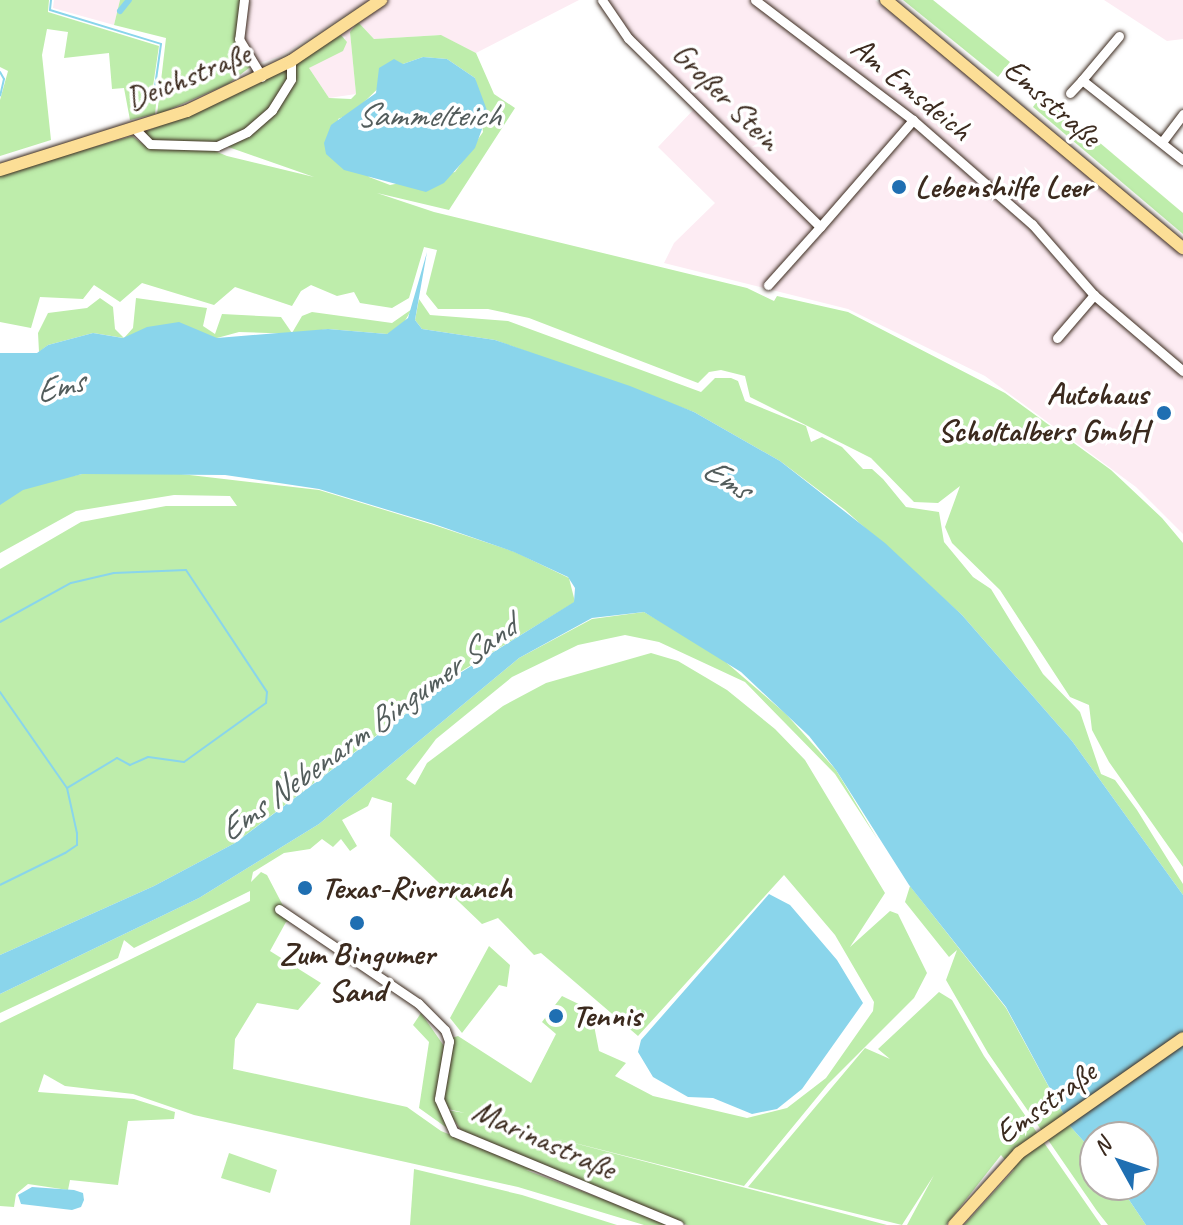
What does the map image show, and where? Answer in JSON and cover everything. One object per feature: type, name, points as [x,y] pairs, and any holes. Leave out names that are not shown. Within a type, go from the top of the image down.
[{"type":"main road","name":"Deichstraße","points":[[0,170],[135,129],[262,77],[381,0]]},
{"type":"main road","name":"Emsstraße","points":[[886,0],[1183,248]]},
{"type":"main road","name":"Emsstraße","points":[[954,1225],[999,1171],[1183,1038]]},
{"type":"street","points":[[244,0],[239,39],[262,77]]},
{"type":"street","name":"Großer Stein","points":[[602,0],[628,38],[820,227]]},
{"type":"street","name":"Am Emsdeich","points":[[755,0],[913,120],[1032,224],[1094,295],[1183,371]]},
{"type":"street","points":[[1070,93],[1119,36]]},
{"type":"street","points":[[135,129],[150,144],[217,146],[247,132],[272,110],[291,79],[291,61]]},
{"type":"street","points":[[1082,80],[1183,160]]},
{"type":"street","points":[[1162,142],[1183,114]]},
{"type":"street","points":[[768,285],[913,120]]},
{"type":"street","points":[[1057,338],[1094,295]]},
{"type":"street","name":"Marinastraße","points":[[279,909],[418,1003],[445,1030],[449,1041],[439,1099],[454,1132],[679,1225]]},
{"type":"shaded area","points":[[54,0],[120,0],[114,25],[53,8]]},
{"type":"shaded area","points":[[243,0],[369,0],[281,56],[253,65],[238,38]]},
{"type":"shaded area","points":[[386,0],[579,0],[476,53],[440,35],[374,39],[358,22]]},
{"type":"shaded area","points":[[600,0],[875,0],[1183,252],[1183,534],[1136,487],[985,376],[848,309],[664,263],[674,243],[715,203],[658,147],[696,107],[616,29]]},
{"type":"shaded area","points":[[1104,0],[1183,0],[1183,39],[1167,41]]},
{"type":"shaded area","points":[[354,25],[350,32],[356,94],[329,98],[309,68],[337,50],[346,37],[341,35]]},
{"type":"green space","points":[[0,0],[49,0],[48,12],[159,46],[152,93],[157,95],[155,114],[130,120],[124,88],[112,89],[109,53],[64,58],[68,32],[47,29],[42,55],[51,140],[0,156],[0,100],[8,71],[0,67]]},
{"type":"green space","points":[[120,0],[243,0],[238,38],[253,65],[228,84],[157,115],[166,38],[114,25]]},
{"type":"green space","points":[[903,0],[933,0],[1010,62],[998,77]]},
{"type":"green space","points":[[358,22],[374,39],[441,35],[476,53],[494,94],[515,108],[449,210],[377,193],[434,212],[747,288],[774,301],[777,296],[848,312],[1005,393],[1111,470],[1162,518],[1183,543],[1183,867],[1109,762],[1092,730],[1089,705],[1070,697],[1000,590],[952,543],[945,527],[960,486],[938,503],[914,502],[871,458],[750,397],[745,376],[721,370],[709,372],[698,383],[529,318],[488,309],[438,309],[426,294],[437,250],[424,247],[409,298],[392,308],[360,303],[354,292],[337,296],[311,285],[301,291],[292,306],[235,287],[214,305],[142,283],[120,302],[94,285],[83,299],[40,297],[31,328],[0,322],[0,174],[132,136],[147,147],[210,149],[314,177],[217,143],[147,143],[138,135],[264,81],[341,35],[347,42],[343,51],[309,68],[329,98],[351,99],[356,94],[350,32]],"holes":[[[423,57],[447,59],[475,78],[483,132],[455,172],[390,185],[369,177],[338,119],[353,113],[403,64]]]},
{"type":"green space","points":[[1042,94],[1183,213],[1183,234],[1033,107]]},
{"type":"green space","points":[[100,298],[113,307],[115,329],[124,338],[93,333],[48,345],[39,352],[38,333],[48,313],[87,308]]},
{"type":"green space","points":[[136,298],[207,308],[203,326],[215,334],[222,314],[281,317],[292,333],[302,316],[312,312],[392,323],[412,309],[400,329],[387,334],[328,329],[296,334],[239,332],[217,338],[124,338],[133,328]]},
{"type":"green space","points":[[419,299],[430,315],[508,321],[701,392],[715,378],[731,378],[738,381],[745,401],[806,426],[811,442],[822,437],[842,447],[863,469],[872,469],[906,507],[939,512],[944,542],[973,577],[991,589],[1043,674],[1080,712],[1101,774],[1115,780],[1137,810],[1183,884],[1183,895],[1072,741],[962,615],[845,510],[780,461],[694,412],[495,340],[422,329],[415,320]]},
{"type":"green space","points":[[164,472],[319,490],[434,525],[515,552],[569,578],[575,602],[460,672],[235,843],[154,886],[0,955],[0,569],[81,522],[166,506],[237,506],[230,496],[174,495],[76,511],[0,553],[0,491],[82,474]]},
{"type":"green space","points":[[644,612],[714,652],[786,714],[836,770],[878,840],[835,774],[745,682],[659,642],[625,635],[578,645],[512,677],[436,739],[406,779],[415,785],[427,763],[503,706],[546,683],[651,653],[678,661],[727,690],[775,729],[805,760],[885,893],[850,947],[890,911],[898,914],[927,973],[914,998],[828,1084],[744,1186],[551,1137],[887,1225],[687,1225],[463,1133],[447,1110],[465,1113],[444,1108],[440,1097],[452,1038],[458,1036],[531,1083],[556,1034],[542,1022],[562,996],[591,1010],[599,1051],[626,1063],[615,1076],[653,1096],[747,1118],[787,1108],[826,1078],[873,1011],[874,1002],[835,935],[784,875],[638,1036],[541,953],[534,955],[498,918],[482,924],[390,836],[392,803],[372,797],[368,806],[342,820],[357,846],[350,851],[341,839],[333,847],[322,839],[310,849],[284,853],[253,872],[251,882],[261,872],[267,875],[291,921],[286,922],[270,951],[321,983],[298,1010],[257,1003],[235,1039],[233,1069],[407,1107],[441,1131],[546,1173],[526,1170],[671,1225],[644,1225],[518,1187],[194,1115],[133,1094],[65,1086],[44,1074],[38,1092],[134,1099],[175,1112],[174,1119],[128,1121],[118,1185],[70,1180],[68,1190],[28,1184],[16,1194],[14,1207],[0,1206],[0,1023],[250,901],[250,891],[134,948],[124,940],[118,958],[0,1013],[0,994],[199,898],[319,824],[519,658],[592,619]]},
{"type":"green space","points":[[910,886],[1006,1008],[1070,1126],[1079,1136],[1079,1185],[988,1053],[946,980],[957,950],[949,957],[905,902]]},
{"type":"green space","points":[[489,946],[510,965],[507,987],[499,985],[462,1033],[450,1018]]},
{"type":"green space","points":[[939,992],[952,1000],[984,1056],[1079,1193],[1079,1201],[1084,1201],[1101,1225],[964,1225],[1014,1170],[1001,1155],[946,1225],[907,1225],[934,1175],[902,1225],[748,1187],[865,1048],[890,1059],[878,1049]]},
{"type":"green space","points":[[421,1013],[444,1046],[436,1100],[447,1128],[419,1108],[429,1042],[413,1025]]},
{"type":"green space","points":[[229,1153],[277,1170],[270,1193],[221,1178]]},
{"type":"green space","points":[[414,1169],[522,1195],[617,1225],[410,1225]]},
{"type":"green space","points":[[1090,1201],[1130,1201],[1146,1225],[1108,1225]]},
{"type":"water","name":"Sammelteich","points":[[423,57],[447,59],[475,78],[488,113],[475,148],[444,183],[426,192],[344,170],[326,154],[324,143],[331,125],[376,93],[379,68],[394,59],[403,64]]},
{"type":"water","name":"Ems","points":[[427,252],[415,320],[422,329],[495,340],[630,386],[694,412],[780,461],[885,543],[962,615],[1072,741],[1183,895],[1183,1225],[1146,1225],[1130,1201],[1159,1201],[1159,1121],[1079,1121],[1079,1136],[1070,1126],[1006,1007],[909,885],[836,770],[809,736],[741,672],[644,612],[592,618],[519,658],[319,824],[199,898],[0,994],[0,955],[154,886],[235,843],[460,673],[574,602],[575,588],[568,577],[514,552],[434,524],[319,489],[225,475],[82,474],[23,490],[0,505],[0,353],[37,353],[48,345],[93,333],[123,338],[147,327],[179,322],[217,338],[328,329],[387,334],[408,318]]},
{"type":"water","points":[[769,894],[790,905],[837,960],[863,1003],[802,1089],[777,1109],[752,1114],[713,1098],[688,1097],[653,1077],[638,1052],[641,1040]]},
{"type":"water","points":[[32,1187],[74,1190],[83,1193],[84,1200],[81,1207],[72,1210],[21,1204],[18,1195]]},
{"type":"waterway","points":[[51,0],[50,10],[161,44],[154,94]]},
{"type":"waterway","points":[[120,11],[129,0]]},
{"type":"waterway","points":[[0,72],[4,79],[0,96]]},
{"type":"waterway","points":[[0,622],[71,583],[114,573],[186,570],[267,692],[266,703],[184,762],[148,757],[130,765],[117,758],[67,788]]},
{"type":"waterway","points":[[0,692],[67,788],[77,833],[77,845],[0,885]]},
{"type":"place","name":"Lebenshilfe Leer","points":[[899,187]]},
{"type":"place","name":"Autohaus Scholtalbers GmbH","points":[[1164,413]]},
{"type":"place","name":"Texas-Riverranch","points":[[305,888]]},
{"type":"place","name":"Zum Bingumer Sand","points":[[357,923]]},
{"type":"place","name":"Tennis","points":[[556,1016]]},
{"type":"water label","name":"Ems Nebenarm Bingumer Sand","points":[[367,728]]}]
